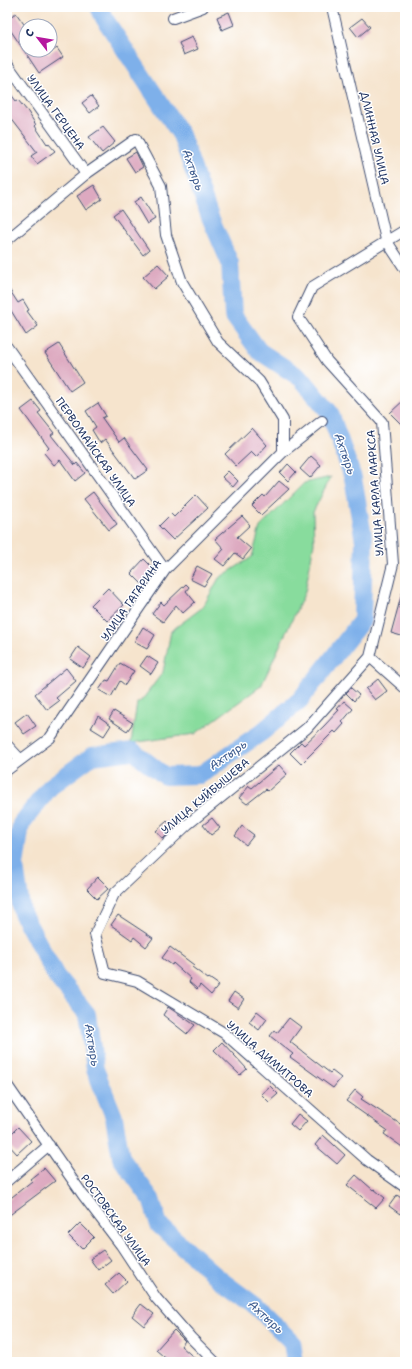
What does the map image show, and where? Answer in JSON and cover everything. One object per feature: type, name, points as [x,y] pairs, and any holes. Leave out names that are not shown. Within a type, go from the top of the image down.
[{"type":"street","points":[[173,18],[203,7]]},
{"type":"street","name":"ДЛИННАЯ УЛИЦА","points":[[332,7],[386,240],[405,269]]},
{"type":"street","name":"УЛИЦА ГЕРЦЕНА","points":[[7,64],[86,174]]},
{"type":"street","points":[[7,240],[86,174],[136,138],[161,186],[166,235],[182,282],[218,342],[259,381],[283,420],[283,452]]},
{"type":"street","points":[[386,240],[405,230]]},
{"type":"street","name":"УЛИЦА КАРЛА МАРКСА","points":[[370,657],[393,564],[382,422],[327,361],[298,317],[312,287],[386,240]]},
{"type":"street","name":"ПЕРВОМАЙСКАЯ УЛИЦА","points":[[7,347],[165,570]]},
{"type":"street","name":"УЛИЦА ГАГАРИНА","points":[[7,770],[50,738],[165,570],[283,452],[322,421]]},
{"type":"street","points":[[370,657],[405,688]]},
{"type":"street","name":"УЛИЦА КУЙБЫШЕВА","points":[[105,973],[95,934],[114,894],[188,824],[307,728],[370,657]]},
{"type":"street","points":[[7,745],[20,759]]},
{"type":"street","name":"УЛИЦА ДИМИТРОВА","points":[[105,973],[137,981],[224,1033],[367,1160],[405,1187]]},
{"type":"street","name":"РОСТОВСКАЯ УЛИЦА","points":[[7,1084],[121,1245],[156,1298],[190,1338],[215,1362]]},
{"type":"street","points":[[7,1181],[49,1145]]},
{"type":"green space","points":[[331,477],[313,512],[314,543],[305,592],[261,686],[195,734],[131,743],[137,703],[142,700],[163,672],[171,631],[203,607],[219,578],[252,557],[260,527],[304,483]]},
{"type":"building","points":[[229,12],[234,25],[222,30],[217,17]]},
{"type":"building","points":[[16,13],[20,18],[18,18],[18,42],[7,25],[7,19]]},
{"type":"building","points":[[362,18],[370,27],[358,37],[350,27]]},
{"type":"building","points":[[192,37],[198,49],[184,55],[179,43]]},
{"type":"building","points":[[58,50],[63,57],[39,73],[29,58],[58,58]]},
{"type":"building","points":[[7,89],[16,101],[18,100],[28,112],[47,144],[48,143],[55,151],[37,164],[31,156],[37,152],[7,113]]},
{"type":"building","points":[[91,96],[99,106],[90,113],[82,103]]},
{"type":"building","points":[[103,127],[115,142],[102,153],[89,137]]},
{"type":"building","points":[[136,152],[143,167],[135,172],[126,158]]},
{"type":"building","points":[[94,185],[102,199],[86,210],[77,196]]},
{"type":"building","points":[[141,197],[155,219],[147,224],[134,202]]},
{"type":"building","points":[[121,209],[149,250],[143,255],[113,215]]},
{"type":"building","points":[[158,264],[169,276],[154,289],[143,277]]},
{"type":"building","points":[[7,286],[18,303],[23,300],[29,310],[27,311],[38,326],[26,335],[7,304]]},
{"type":"building","points":[[59,344],[83,382],[70,391],[45,353]]},
{"type":"building","points":[[405,399],[405,420],[401,424],[390,413]]},
{"type":"building","points":[[33,401],[41,411],[38,413],[54,433],[51,435],[75,465],[77,463],[85,473],[75,481],[60,460],[54,465],[44,453],[49,448],[21,410]]},
{"type":"building","points":[[98,403],[106,416],[102,418],[119,442],[124,438],[148,470],[135,479],[105,439],[100,443],[92,430],[96,427],[86,411]]},
{"type":"building","points":[[252,428],[267,445],[256,457],[251,452],[236,466],[225,454]]},
{"type":"building","points":[[311,456],[321,465],[310,478],[300,469]]},
{"type":"building","points":[[288,464],[296,472],[288,481],[280,473]]},
{"type":"building","points":[[228,471],[238,481],[233,487],[222,477]]},
{"type":"building","points":[[279,481],[289,489],[261,515],[252,506],[263,495],[265,497]]},
{"type":"building","points":[[93,492],[117,524],[109,530],[84,499]]},
{"type":"building","points":[[196,495],[208,508],[173,540],[159,526],[171,514],[174,517]]},
{"type":"building","points":[[242,516],[250,525],[237,537],[251,549],[243,559],[235,553],[224,566],[215,559],[224,549],[215,539]]},
{"type":"building","points":[[144,559],[155,570],[142,584],[131,573]]},
{"type":"building","points":[[197,566],[212,574],[204,586],[190,579]]},
{"type":"building","points":[[186,584],[189,587],[186,591],[195,602],[183,613],[176,605],[163,622],[152,614],[161,602],[164,605]]},
{"type":"building","points":[[108,588],[124,605],[107,621],[91,605]]},
{"type":"building","points":[[402,593],[405,593],[405,637],[391,633]]},
{"type":"building","points":[[143,627],[155,635],[147,649],[134,642]]},
{"type":"building","points":[[78,647],[91,657],[83,668],[70,659]]},
{"type":"building","points":[[147,656],[158,663],[151,674],[140,666]]},
{"type":"building","points":[[120,663],[134,671],[125,685],[120,681],[111,697],[99,690],[106,680],[109,681]]},
{"type":"building","points":[[66,668],[76,681],[56,698],[59,701],[47,710],[35,694]]},
{"type":"building","points":[[378,679],[387,691],[375,700],[366,689]]},
{"type":"building","points":[[351,688],[359,695],[354,701],[346,693]]},
{"type":"building","points":[[344,701],[353,709],[342,722],[344,724],[336,733],[334,731],[301,764],[290,753],[301,742],[304,745],[324,726],[339,710],[337,709]]},
{"type":"building","points":[[114,711],[133,723],[127,731],[109,719]]},
{"type":"building","points":[[27,713],[36,726],[24,734],[15,722]]},
{"type":"building","points":[[98,716],[111,725],[104,736],[91,728]]},
{"type":"building","points":[[279,765],[287,774],[268,791],[266,789],[247,804],[239,798],[249,786],[252,788]]},
{"type":"building","points":[[212,818],[220,828],[211,835],[203,825]]},
{"type":"building","points":[[167,821],[174,828],[163,839],[156,831]]},
{"type":"building","points":[[242,826],[254,835],[246,845],[235,836]]},
{"type":"building","points":[[98,877],[109,888],[97,899],[87,889]]},
{"type":"building","points":[[118,915],[153,938],[146,947],[134,937],[132,940],[111,925]]},
{"type":"building","points":[[170,947],[194,965],[192,967],[219,985],[211,995],[200,985],[197,989],[189,982],[191,979],[173,963],[172,965],[162,958]]},
{"type":"building","points":[[234,992],[244,999],[238,1008],[228,1001]]},
{"type":"building","points":[[168,1007],[195,1025],[187,1034],[163,1015]]},
{"type":"building","points":[[257,1011],[267,1019],[259,1030],[249,1022]]},
{"type":"building","points":[[289,1018],[301,1027],[290,1042],[330,1073],[332,1071],[341,1078],[333,1088],[290,1057],[293,1054],[270,1036],[274,1031],[277,1033]]},
{"type":"building","points":[[222,1042],[247,1069],[240,1075],[214,1050]]},
{"type":"building","points":[[270,1086],[278,1094],[269,1102],[261,1094]]},
{"type":"building","points":[[355,1090],[363,1097],[361,1099],[405,1127],[405,1149],[384,1134],[387,1130],[346,1101]]},
{"type":"building","points":[[298,1114],[307,1121],[298,1131],[290,1124]]},
{"type":"building","points":[[18,1127],[31,1141],[17,1154],[7,1143],[7,1138]]},
{"type":"building","points":[[323,1135],[345,1155],[337,1164],[315,1145]]},
{"type":"building","points":[[44,1168],[55,1181],[7,1217],[7,1201],[32,1181],[30,1179]]},
{"type":"building","points":[[356,1175],[385,1198],[376,1208],[347,1185]]},
{"type":"building","points":[[397,1195],[405,1201],[405,1207],[400,1214],[389,1206]]},
{"type":"building","points":[[80,1223],[94,1237],[82,1249],[68,1235]]},
{"type":"building","points":[[103,1250],[111,1260],[98,1270],[90,1259]]},
{"type":"building","points":[[119,1273],[127,1281],[113,1294],[105,1285]]},
{"type":"building","points":[[141,1304],[154,1314],[144,1326],[132,1316]]},
{"type":"building","points":[[174,1330],[185,1341],[181,1346],[199,1362],[170,1362],[156,1350]]},
{"type":"waterway","name":"Ахтырь","points":[[99,7],[104,18],[181,135],[210,217],[230,263],[233,315],[259,351],[302,379],[330,413],[353,478],[364,541],[362,620],[300,700],[262,732],[200,775],[165,776],[133,751],[92,756],[50,787],[21,824],[15,866],[22,913],[56,976],[87,1014],[95,1069],[114,1117],[121,1158],[151,1199],[159,1225],[218,1278],[257,1307],[292,1342],[295,1362]]}]
